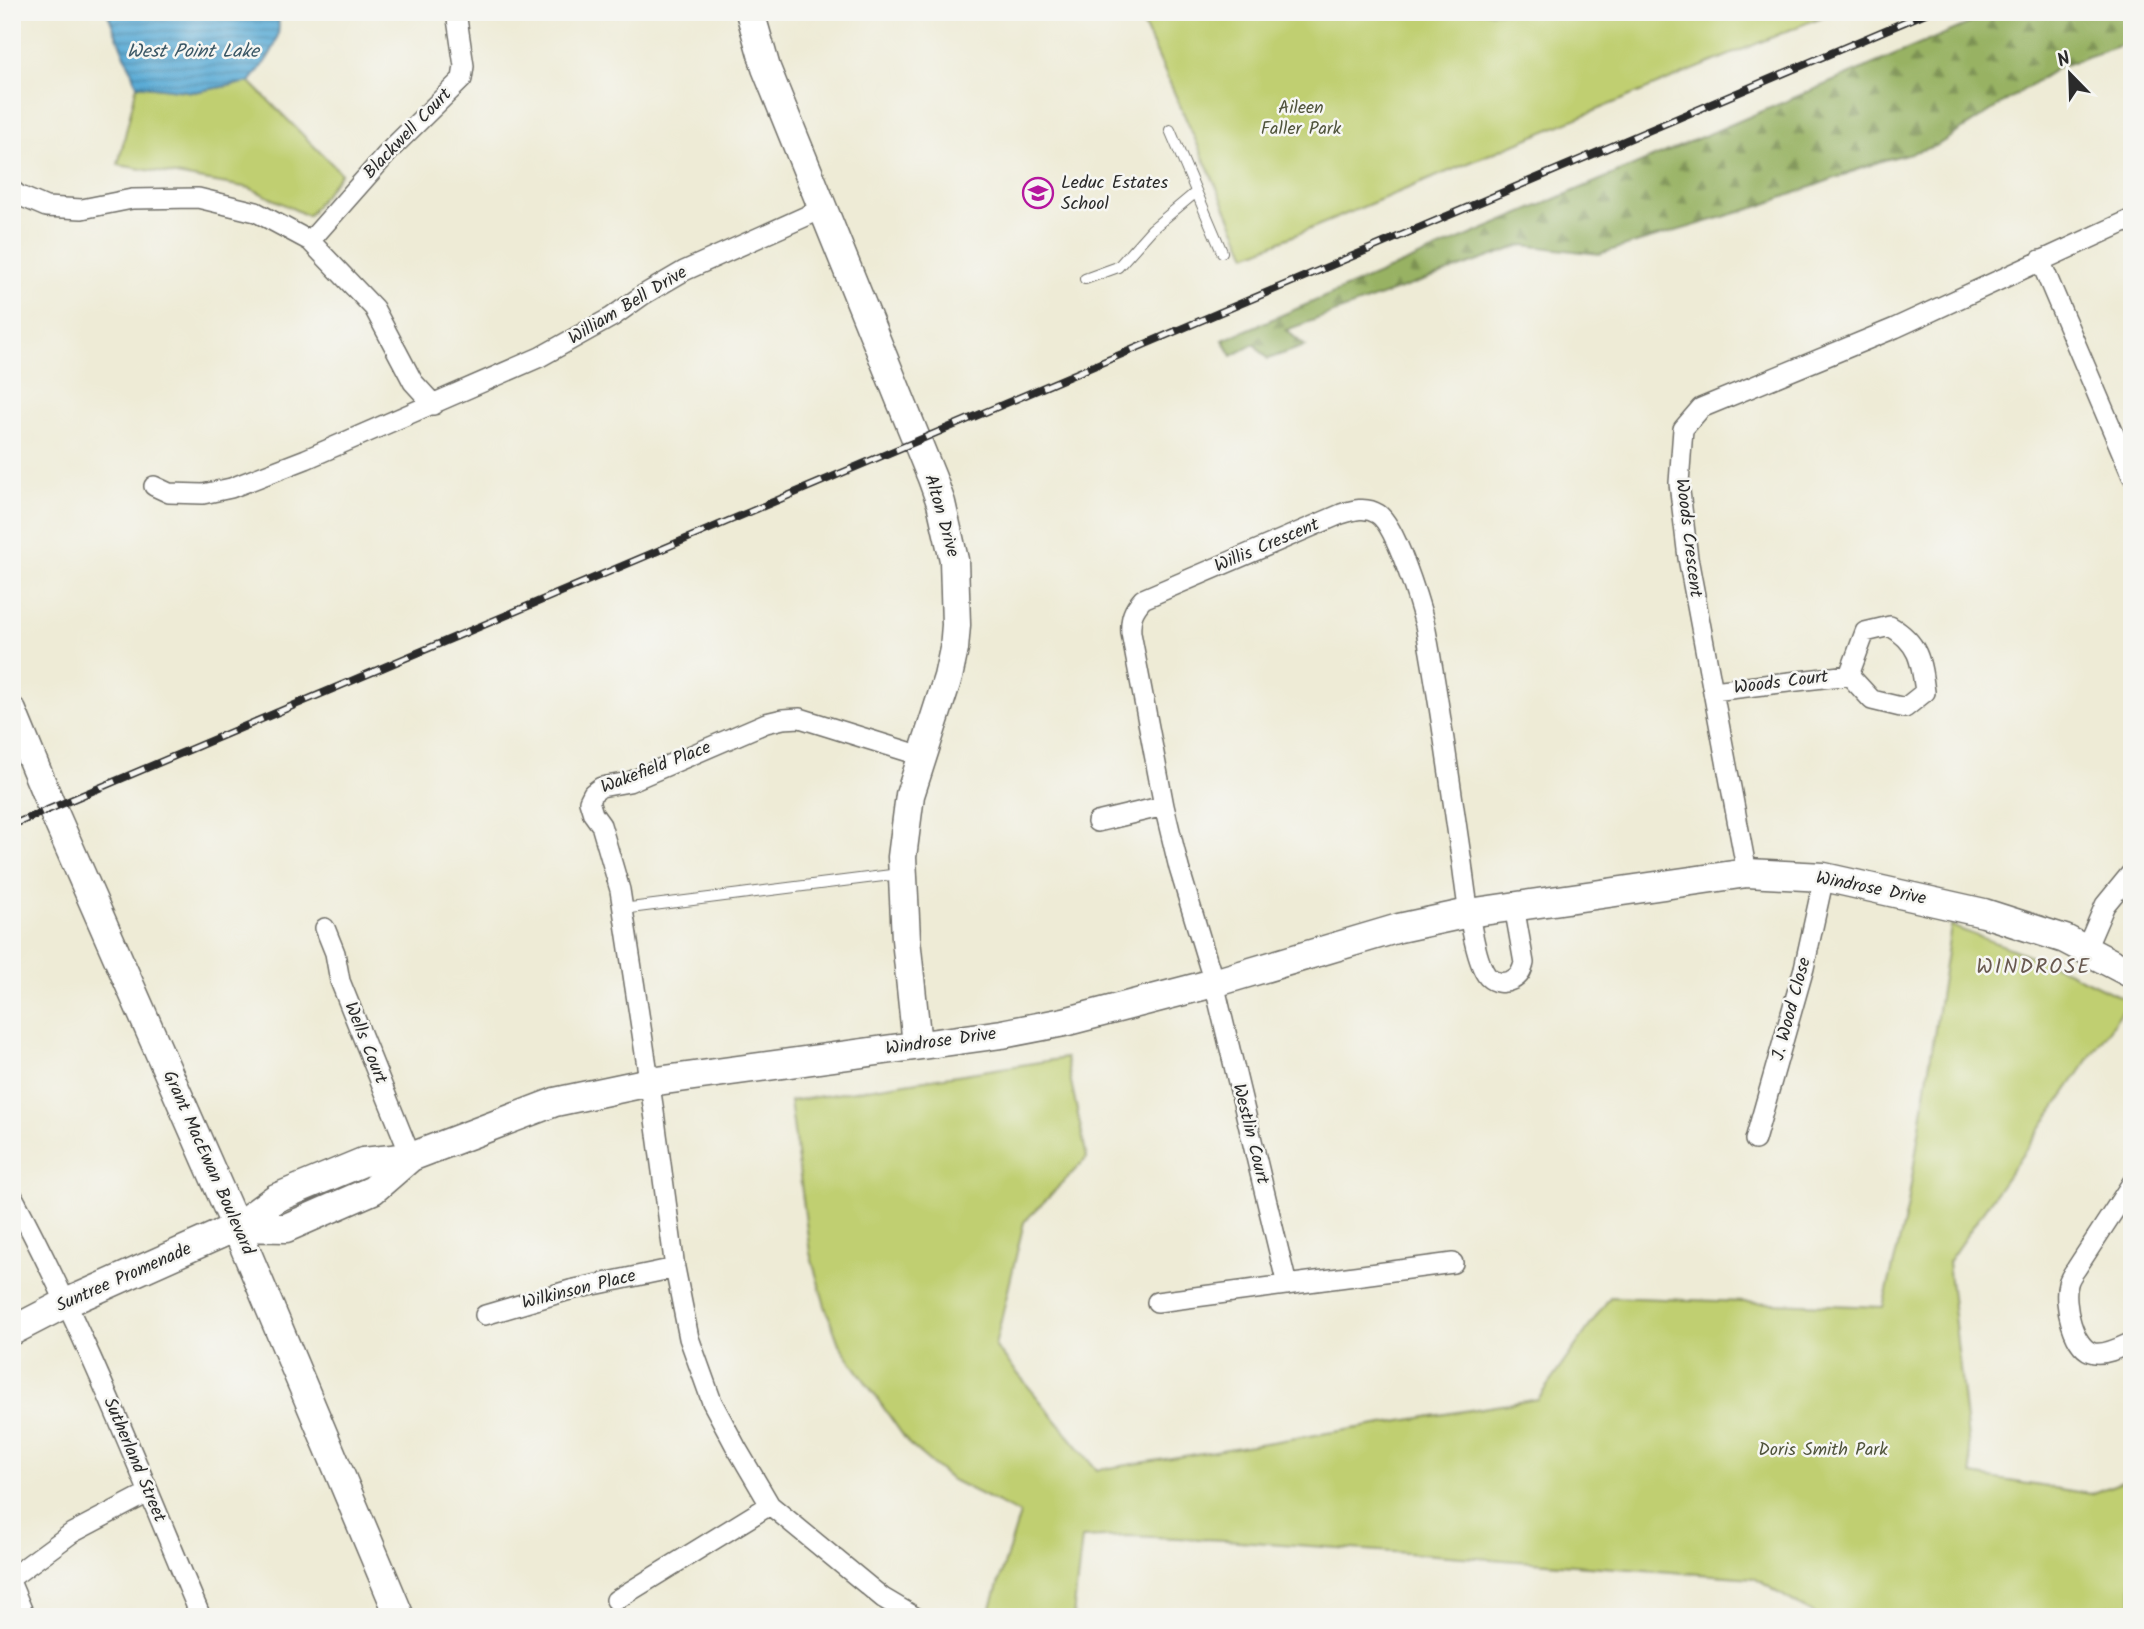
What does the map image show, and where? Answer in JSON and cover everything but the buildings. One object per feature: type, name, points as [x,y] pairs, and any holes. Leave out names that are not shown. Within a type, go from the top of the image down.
[{"type":"street","name":"Blackwell Court","points":[[310,241],[393,147],[462,79],[464,66],[456,12]]},
{"type":"street","name":"Alton Drive","points":[[750,12],[766,68],[927,466],[953,550],[956,590],[954,649],[948,677],[910,795],[902,857],[906,939],[917,1045]]},
{"type":"street","points":[[12,190],[46,207],[82,209],[132,199],[198,198],[256,212],[310,241],[374,308],[414,382],[434,405]]},
{"type":"street","name":"William Bell Drive","points":[[154,486],[169,493],[204,494],[231,488],[306,459],[540,357],[612,317],[684,271],[822,209]]},
{"type":"street","name":"Woods Crescent","points":[[1747,873],[1688,558],[1679,482],[1683,429],[1701,408],[1895,328],[2132,219]]},
{"type":"street","points":[[2040,260],[2132,476]]},
{"type":"street","name":"Willis Crescent","points":[[1214,983],[1179,868],[1164,806],[1130,620],[1134,608],[1143,599],[1355,510],[1367,509],[1379,514],[1392,533],[1425,625],[1469,913]]},
{"type":"street","name":"Woods Court","points":[[1890,626],[1904,634],[1920,656],[1925,692],[1905,708],[1872,700],[1849,675],[1865,632],[1890,626]]},
{"type":"street","name":"Woods Court","points":[[1713,691],[1849,675]]},
{"type":"street","name":"Grant MacEwan Boulevard","points":[[12,711],[236,1227],[400,1617]]},
{"type":"street","name":"Wakefield Place","points":[[650,1082],[620,890],[601,825],[593,814],[589,801],[593,793],[601,787],[629,782],[766,723],[783,719],[800,718],[922,756]]},
{"type":"street","points":[[1097,822],[1164,806]]},
{"type":"street","points":[[2086,948],[2105,905],[2132,872]]},
{"type":"street","name":"Windrose Drive","points":[[236,1227],[286,1228],[373,1190],[411,1157],[555,1102],[650,1082],[1002,1034],[1064,1022],[1214,983],[1399,928],[1514,905],[1747,873],[1824,877],[1984,913],[2065,939],[2132,974]]},
{"type":"street","name":"J. Wood Close","points":[[1755,1140],[1804,968],[1824,877]]},
{"type":"street","points":[[1469,913],[1481,964],[1487,976],[1496,982],[1506,982],[1521,973],[1524,963],[1514,905]]},
{"type":"street","name":"Wells Court","points":[[325,928],[335,953],[340,981],[411,1157]]},
{"type":"street","name":"Westlin Court","points":[[1214,983],[1287,1285]]},
{"type":"street","points":[[650,1082],[675,1268],[690,1338],[712,1402],[770,1505],[883,1598],[915,1617]]},
{"type":"street","points":[[2132,1183],[2076,1269],[2068,1284],[2067,1296],[2076,1339],[2091,1353],[2110,1351],[2132,1342]]},
{"type":"street","name":"Sutherland Street","points":[[12,1195],[66,1303],[201,1617]]},
{"type":"street","name":"Suntree Promenade","points":[[12,1331],[66,1303],[236,1227]]},
{"type":"street","points":[[1157,1302],[1453,1263]]},
{"type":"street","name":"Wilkinson Place","points":[[485,1315],[570,1290],[675,1268]]},
{"type":"street","points":[[12,1577],[72,1534],[148,1493]]},
{"type":"street","points":[[616,1600],[770,1505]]},
{"type":"street","points":[[12,1586],[25,1617]]},
{"type":"lane","points":[[1170,130],[1222,252]]},
{"type":"lane","points":[[1086,279],[1118,267],[1153,229],[1195,193]]},
{"type":"lane","points":[[622,909],[902,874]]},
{"type":"green space","name":"Aileen Faller Park","points":[[1138,12],[1833,12],[1247,255]]},
{"type":"green space","points":[[1996,12],[2132,12],[2132,41],[2059,67],[1936,146],[1881,161],[1760,206],[1599,254],[1523,245],[1286,330],[1305,346],[1268,359],[1254,344],[1232,356],[1223,340]]},
{"type":"green space","points":[[250,82],[341,173],[308,216],[250,188],[118,165],[137,85],[194,92]]},
{"type":"green space","name":"Doris Smith Park","points":[[1951,926],[2052,964],[2129,1001],[1948,1262],[1972,1475],[2091,1494],[2132,1478],[2132,1617],[1819,1617],[1754,1578],[1225,1540],[1129,1536],[1082,1538],[1073,1617],[988,1617],[1020,1514],[950,1479],[909,1444],[839,1344],[825,1306],[810,1253],[790,1101],[1066,1058],[1087,1158],[1024,1222],[995,1346],[1097,1470],[1538,1399],[1610,1297],[1883,1307],[1907,1210]]},
{"type":"water","name":"West Point Lake","points":[[107,12],[277,12],[279,22],[272,50],[250,82],[194,92],[137,85]]},
{"type":"railway","points":[[12,825],[1928,12]]},
{"type":"place","name":"Leduc Estates School","points":[[1038,193]]},
{"type":"district","name":"WINDROSE","points":[[2034,967]]}]
